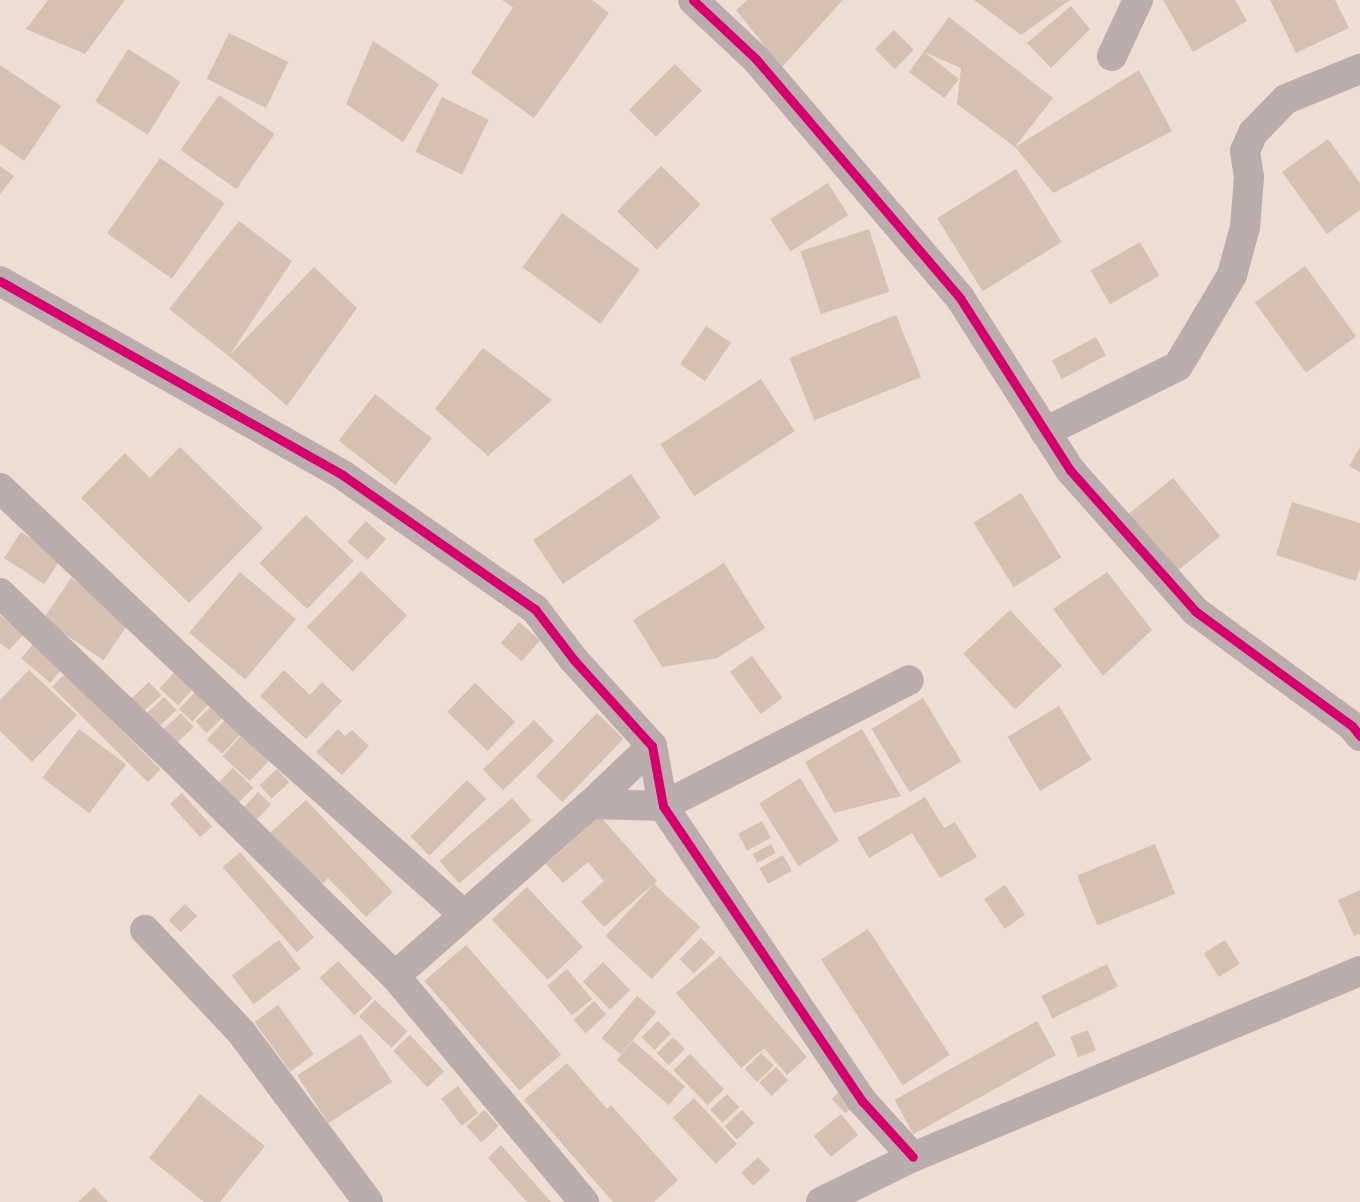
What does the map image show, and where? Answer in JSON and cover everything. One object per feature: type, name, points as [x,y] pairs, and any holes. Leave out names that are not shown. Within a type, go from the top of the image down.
[{"type":"street","points":[[1112,56],[1138,0]]},
{"type":"street","points":[[700,2],[756,59],[960,298],[1070,470],[1195,611],[1352,726],[1360,736]]},
{"type":"street","points":[[1045,432],[1178,366],[1232,275],[1245,227],[1249,177],[1245,151],[1252,133],[1286,99],[1360,69]]},
{"type":"street","points":[[0,281],[344,476],[535,609],[574,660],[652,746],[663,806],[863,1102],[913,1157]]},
{"type":"street","points":[[0,488],[251,726],[463,914]]},
{"type":"street","points":[[0,593],[395,976],[584,1202]]},
{"type":"street","points":[[591,804],[663,806],[909,680]]},
{"type":"street","points":[[395,976],[591,804],[652,746]]},
{"type":"street","points":[[145,930],[241,1032],[368,1202]]},
{"type":"street","points":[[821,1202],[913,1157],[1360,971]]},
{"type":"building","points":[[48,0],[125,0],[85,54],[26,29]]},
{"type":"building","points":[[502,0],[592,0],[609,13],[534,118],[471,73],[513,7]]},
{"type":"building","points":[[747,0],[843,0],[782,67],[736,10]]},
{"type":"building","points":[[974,0],[1070,0],[1021,35]]},
{"type":"building","points":[[1163,0],[1235,0],[1247,21],[1193,52]]},
{"type":"building","points":[[1270,0],[1335,0],[1349,28],[1296,53]]},
{"type":"building","points":[[1071,6],[1090,29],[1051,68],[1027,43]]},
{"type":"building","points":[[949,17],[1053,98],[1015,147],[957,104],[961,68],[924,52],[959,79],[944,98],[909,72]]},
{"type":"building","points":[[894,30],[914,50],[895,69],[875,49]]},
{"type":"building","points":[[229,33],[288,62],[266,108],[207,79]]},
{"type":"building","points":[[373,41],[439,84],[403,142],[346,104]]},
{"type":"building","points":[[128,49],[181,82],[148,134],[95,102]]},
{"type":"building","points":[[675,64],[702,91],[656,137],[629,110]]},
{"type":"building","points":[[0,65],[61,106],[24,161],[0,144]]},
{"type":"building","points":[[1139,70],[1172,131],[1053,193],[1015,147]]},
{"type":"building","points":[[219,95],[275,134],[236,189],[181,150]]},
{"type":"building","points":[[442,97],[489,120],[462,175],[415,152]]},
{"type":"building","points":[[1328,139],[1360,183],[1360,210],[1327,234],[1282,172]]},
{"type":"building","points":[[160,158],[225,203],[172,279],[107,233]]},
{"type":"building","points":[[0,166],[14,176],[0,194]]},
{"type":"building","points":[[661,166],[701,204],[657,250],[617,211]]},
{"type":"building","points":[[1016,169],[1062,242],[983,291],[937,218]]},
{"type":"building","points":[[828,183],[848,215],[790,251],[770,219]]},
{"type":"building","points":[[562,213],[640,269],[600,324],[523,267]]},
{"type":"building","points":[[239,221],[292,261],[229,356],[169,309]]},
{"type":"building","points":[[869,229],[889,292],[821,314],[801,251]]},
{"type":"building","points":[[1140,242],[1160,276],[1110,304],[1091,271]]},
{"type":"building","points":[[1305,266],[1356,336],[1306,373],[1255,302]]},
{"type":"building","points":[[314,267],[357,308],[287,406],[229,356]]},
{"type":"building","points":[[896,315],[921,377],[814,420],[789,358]]},
{"type":"building","points":[[706,326],[731,343],[705,381],[680,364]]},
{"type":"building","points":[[1096,337],[1106,356],[1062,379],[1052,360]]},
{"type":"building","points":[[483,348],[552,400],[488,456],[435,409]]},
{"type":"building","points":[[761,379],[795,431],[694,496],[660,444]]},
{"type":"building","points":[[375,394],[432,438],[395,485],[339,440]]},
{"type":"building","points":[[180,447],[263,528],[189,603],[81,498],[125,453],[150,478]]},
{"type":"building","points":[[1360,447],[1360,472],[1349,466]]},
{"type":"building","points":[[631,474],[661,518],[563,584],[533,540]]},
{"type":"building","points":[[1173,478],[1220,536],[1174,573],[1127,515]]},
{"type":"building","points":[[1021,493],[1061,557],[1014,587],[974,523]]},
{"type":"building","points":[[1292,502],[1360,523],[1360,568],[1356,581],[1276,555]]},
{"type":"building","points":[[306,515],[353,561],[307,609],[259,563]]},
{"type":"building","points":[[366,521],[386,539],[367,560],[347,542]]},
{"type":"building","points":[[21,532],[61,558],[44,584],[4,558]]},
{"type":"building","points":[[724,563],[765,628],[717,658],[662,667],[633,620]]},
{"type":"building","points":[[361,571],[407,615],[353,672],[307,627]]},
{"type":"building","points":[[240,572],[296,619],[245,679],[189,633]]},
{"type":"building","points":[[1107,572],[1152,630],[1103,676],[1053,609]]},
{"type":"building","points":[[71,578],[132,619],[104,660],[43,619]]},
{"type":"building","points":[[1010,610],[1062,666],[1015,709],[963,654]]},
{"type":"building","points":[[0,615],[23,635],[9,650],[0,643]]},
{"type":"building","points":[[519,622],[540,640],[522,662],[501,643]]},
{"type":"building","points":[[34,643],[63,667],[50,683],[21,658]]},
{"type":"building","points":[[752,656],[783,698],[761,714],[730,672]]},
{"type":"building","points":[[179,667],[198,684],[178,705],[160,689]]},
{"type":"building","points":[[29,670],[77,715],[32,762],[0,731],[0,700]]},
{"type":"building","points":[[284,670],[310,695],[322,682],[342,701],[306,739],[260,696]]},
{"type":"building","points":[[65,674],[160,769],[148,782],[52,687]]},
{"type":"building","points":[[149,682],[161,695],[143,712],[131,699]]},
{"type":"building","points":[[475,683],[515,722],[487,751],[447,712]]},
{"type":"building","points":[[199,688],[212,700],[192,721],[179,709]]},
{"type":"building","points":[[164,697],[176,710],[159,727],[146,713]]},
{"type":"building","points":[[923,698],[961,761],[910,792],[872,729]]},
{"type":"building","points":[[213,705],[224,717],[206,733],[195,721]]},
{"type":"building","points":[[1059,706],[1091,760],[1040,791],[1008,737]]},
{"type":"building","points":[[181,713],[194,727],[176,743],[163,729]]},
{"type":"building","points":[[597,713],[624,739],[562,802],[536,776]]},
{"type":"building","points":[[226,719],[241,733],[222,754],[207,739]]},
{"type":"building","points":[[534,720],[554,741],[503,790],[483,769]]},
{"type":"building","points":[[79,729],[126,765],[89,813],[42,778]]},
{"type":"building","points":[[338,729],[345,736],[352,730],[369,746],[342,775],[316,752]]},
{"type":"building","points":[[862,729],[901,796],[834,813],[805,762]]},
{"type":"building","points":[[243,734],[270,759],[250,781],[223,756]]},
{"type":"building","points":[[233,768],[253,787],[236,805],[216,785]]},
{"type":"building","points":[[277,769],[289,782],[272,799],[259,785]]},
{"type":"building","points":[[800,778],[839,841],[799,866],[759,803]]},
{"type":"building","points":[[467,780],[486,799],[430,856],[410,837]]},
{"type":"building","points":[[258,792],[271,804],[255,821],[242,809]]},
{"type":"building","points":[[182,793],[212,826],[200,837],[170,804]]},
{"type":"building","points":[[925,797],[944,828],[955,822],[977,857],[940,878],[912,833],[869,858],[857,838]]},
{"type":"building","points":[[512,798],[532,821],[459,884],[440,861]]},
{"type":"building","points":[[306,800],[393,892],[366,917],[328,878],[319,887],[269,834]]},
{"type":"building","points":[[600,816],[657,881],[604,927],[581,902],[604,881],[588,862],[563,883],[546,864]]},
{"type":"building","points":[[762,821],[771,838],[747,850],[738,834]]},
{"type":"building","points":[[771,844],[776,853],[757,863],[753,854]]},
{"type":"building","points":[[1155,844],[1175,894],[1097,926],[1077,875]]},
{"type":"building","points":[[240,852],[314,937],[297,952],[223,867]]},
{"type":"building","points":[[783,855],[792,871],[768,884],[759,868]]},
{"type":"building","points":[[654,884],[700,927],[652,979],[606,936]]},
{"type":"building","points":[[1005,885],[1025,915],[1004,929],[984,899]]},
{"type":"building","points":[[527,887],[583,947],[548,980],[492,920]]},
{"type":"building","points":[[1360,890],[1360,934],[1354,936],[1338,900]]},
{"type":"building","points":[[185,904],[197,916],[181,932],[169,920]]},
{"type":"building","points":[[868,929],[950,1055],[903,1085],[821,959]]},
{"type":"building","points":[[701,938],[715,952],[694,973],[680,959]]},
{"type":"building","points":[[279,940],[301,969],[254,1004],[232,976]]},
{"type":"building","points":[[1225,940],[1240,964],[1219,977],[1204,953]]},
{"type":"building","points":[[466,945],[561,1054],[520,1091],[424,981]]},
{"type":"building","points":[[720,956],[807,1057],[787,1075],[764,1048],[741,1068],[676,993]]},
{"type":"building","points":[[338,961],[373,998],[354,1015],[320,978]]},
{"type":"building","points":[[603,962],[630,990],[610,1010],[583,981]]},
{"type":"building","points":[[1107,964],[1118,986],[1052,1018],[1041,996]]},
{"type":"building","points":[[567,969],[592,999],[572,1016],[547,986]]},
{"type":"building","points":[[637,996],[656,1012],[621,1054],[602,1038]]},
{"type":"building","points":[[375,1000],[407,1031],[391,1048],[359,1017]]},
{"type":"building","points":[[594,1001],[606,1014],[586,1033],[574,1020]]},
{"type":"building","points":[[278,1005],[314,1054],[290,1071],[255,1022]]},
{"type":"building","points":[[658,1021],[671,1034],[654,1050],[642,1037]]},
{"type":"building","points":[[1037,1021],[1056,1055],[913,1134],[894,1100]]},
{"type":"building","points":[[1088,1030],[1096,1051],[1078,1057],[1070,1037]]},
{"type":"building","points":[[361,1034],[392,1082],[328,1123],[297,1075]]},
{"type":"building","points":[[410,1035],[444,1072],[427,1087],[393,1051]]},
{"type":"building","points":[[673,1037],[685,1049],[669,1065],[657,1053]]},
{"type":"building","points":[[633,1041],[685,1086],[669,1105],[617,1060]]},
{"type":"building","points":[[761,1053],[774,1066],[757,1082],[745,1069]]},
{"type":"building","points":[[690,1054],[724,1089],[707,1105],[673,1070]]},
{"type":"building","points":[[567,1063],[607,1109],[611,1105],[678,1180],[654,1202],[613,1202],[524,1100]]},
{"type":"building","points":[[776,1067],[788,1080],[771,1096],[759,1083]]},
{"type":"building","points":[[458,1086],[478,1113],[462,1126],[441,1099]]},
{"type":"building","points":[[843,1088],[857,1102],[846,1113],[832,1099]]},
{"type":"building","points":[[200,1094],[265,1146],[220,1202],[204,1202],[149,1158]]},
{"type":"building","points":[[727,1094],[739,1107],[722,1123],[710,1110]]},
{"type":"building","points":[[694,1098],[737,1144],[716,1164],[673,1118]]},
{"type":"building","points":[[484,1110],[499,1126],[481,1142],[466,1126]]},
{"type":"building","points":[[742,1110],[754,1123],[737,1140],[724,1126]]},
{"type":"building","points":[[841,1114],[858,1135],[831,1157],[814,1136]]},
{"type":"building","points":[[501,1145],[551,1202],[527,1202],[488,1158]]},
{"type":"building","points":[[758,1157],[770,1170],[753,1186],[741,1173]]},
{"type":"building","points":[[94,1187],[108,1202],[78,1202]]},
{"type":"cycle path","points":[[693,0],[756,59],[960,298],[1070,470],[1195,611],[1352,726],[1360,736]]},
{"type":"cycle path","points":[[0,281],[344,476],[535,609],[574,660],[652,746],[663,806],[863,1102],[913,1157]]}]
